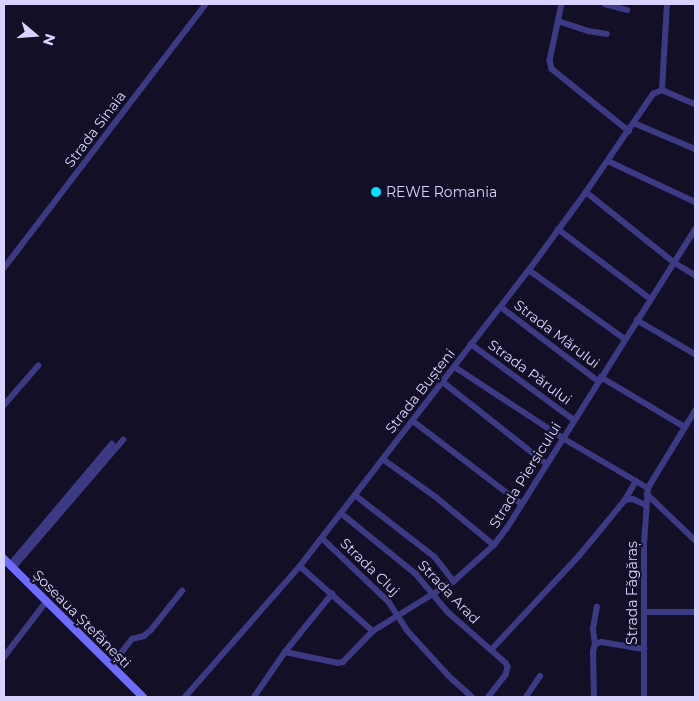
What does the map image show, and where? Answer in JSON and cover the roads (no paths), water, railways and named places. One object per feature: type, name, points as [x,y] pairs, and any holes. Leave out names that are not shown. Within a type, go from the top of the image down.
[{"type":"main road","name":"Șoseaua Ștefănești","points":[[4,559],[143,697]]},
{"type":"street","name":"Strada Sinaia","points":[[4,268],[206,4]]},
{"type":"street","points":[[562,4],[550,61],[552,69],[629,131]]},
{"type":"street","points":[[605,4],[627,10]]},
{"type":"street","points":[[667,4],[662,90],[695,104]]},
{"type":"street","points":[[558,21],[588,31],[607,34]]},
{"type":"street","name":"Strada Bușteni","points":[[185,697],[300,566],[529,270],[608,161],[653,94],[662,90]]},
{"type":"street","points":[[634,123],[695,149]]},
{"type":"street","points":[[608,161],[695,202]]},
{"type":"street","points":[[586,192],[675,262],[695,275]]},
{"type":"street","points":[[558,230],[651,299]]},
{"type":"street","name":"Strada Piersicului","points":[[285,652],[341,663],[373,631],[454,581],[494,545],[522,504],[695,230]]},
{"type":"street","points":[[529,270],[625,339]]},
{"type":"street","name":"Strada Mărului","points":[[501,307],[600,379],[685,427]]},
{"type":"street","points":[[637,320],[695,354]]},
{"type":"street","name":"Strada Părului","points":[[471,344],[574,420]]},
{"type":"street","points":[[4,404],[38,366]]},
{"type":"street","points":[[455,367],[563,438],[636,481],[695,540]]},
{"type":"street","points":[[443,382],[547,464]]},
{"type":"street","points":[[647,491],[695,410]]},
{"type":"street","points":[[413,420],[522,504]]},
{"type":"street","points":[[12,566],[124,440]]},
{"type":"street","points":[[12,566],[112,444]]},
{"type":"street","points":[[382,460],[436,497],[494,545]]},
{"type":"street","points":[[491,650],[579,556],[625,500],[636,481]]},
{"type":"street","name":"Strada Făgăraș","points":[[644,697],[647,491]]},
{"type":"street","points":[[355,495],[435,557],[454,581]]},
{"type":"street","points":[[625,500],[633,500],[646,505]]},
{"type":"street","name":"Strada Arad","points":[[341,513],[416,574],[448,612],[506,663],[508,670],[489,697]]},
{"type":"street","name":"Strada Cluj","points":[[322,538],[399,615],[401,622],[414,638],[449,676],[472,697]]},
{"type":"street","points":[[300,566],[373,631]]},
{"type":"street","points":[[111,666],[132,640],[152,630],[182,591]]},
{"type":"street","points":[[254,697],[285,652],[332,594]]},
{"type":"street","points":[[4,657],[46,602]]},
{"type":"street","points":[[594,697],[593,652],[595,644],[593,629],[597,606]]},
{"type":"street","points":[[644,612],[695,612]]},
{"type":"street","points":[[595,644],[602,642],[644,649]]},
{"type":"street","points":[[526,697],[540,676]]},
{"type":"place","name":"REWE Romania","points":[[376,192]]}]
